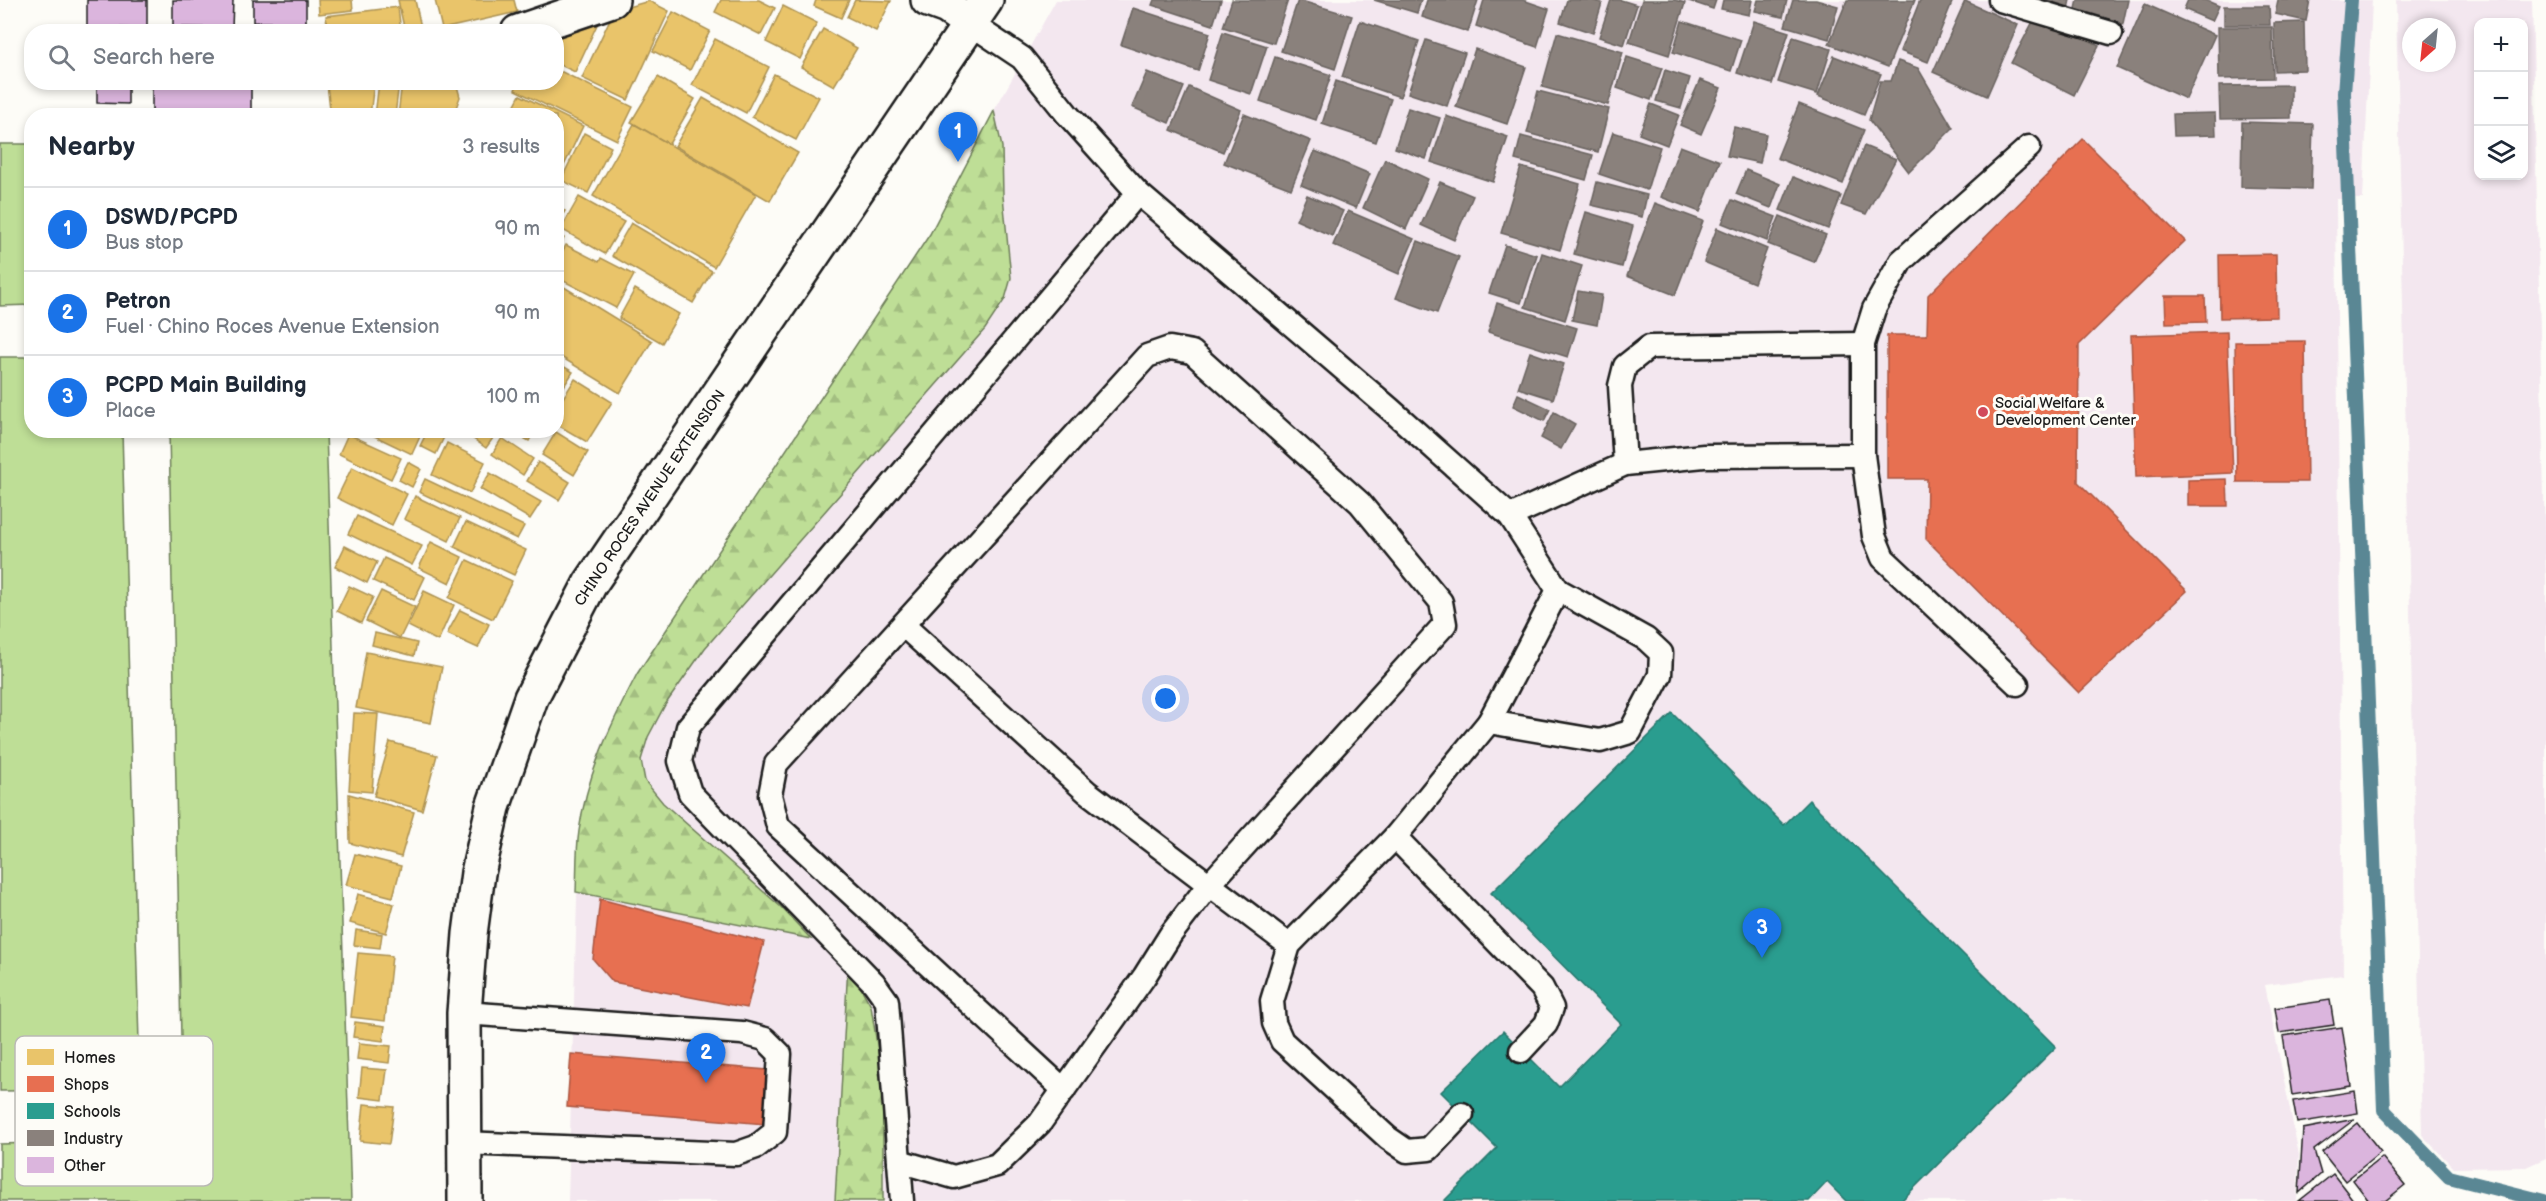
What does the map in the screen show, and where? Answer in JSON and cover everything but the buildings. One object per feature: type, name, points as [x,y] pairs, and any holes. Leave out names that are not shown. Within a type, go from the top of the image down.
[{"type":"main road","points":[[542,24],[612,0]]},
{"type":"main road","points":[[928,0],[947,7],[979,12]]},
{"type":"main road","name":"CHINO ROCES AVENUE EXTENSION","points":[[465,1201],[464,1013],[478,873],[493,807],[531,698],[590,584],[979,12]]},
{"type":"lane","points":[[2000,0],[2111,33]]},
{"type":"lane","points":[[979,12],[1022,58],[1067,114],[1138,193],[1390,409],[1510,516],[1558,590],[1646,639],[1661,653],[1660,675],[1630,732],[1600,741],[1489,722]]},
{"type":"lane","points":[[2017,684],[1882,558],[1874,536],[1863,455],[1863,344],[1874,309],[1901,261],[2029,147]]},
{"type":"lane","points":[[902,1201],[887,1001],[874,983],[690,793],[680,761],[688,727],[1138,193]]},
{"type":"lane","points":[[1625,464],[1620,386],[1625,366],[1649,347],[1863,344]]},
{"type":"lane","points":[[899,1161],[954,1177],[997,1165],[1040,1123],[1064,1090],[1144,977],[1171,934],[1208,886],[1445,624],[1441,602],[1360,503],[1192,352],[1170,348],[1147,356],[776,764],[770,795],[778,825],[1064,1090]]},
{"type":"lane","points":[[1510,516],[1625,464],[1704,456],[1863,455]]},
{"type":"lane","points":[[1462,1114],[1429,1149],[1407,1151],[1388,1138],[1282,1041],[1274,1023],[1272,1001],[1289,945],[1395,837],[1489,722],[1558,590]]},
{"type":"lane","points":[[903,625],[1087,792],[1208,886],[1289,945]]},
{"type":"lane","points":[[1395,837],[1542,988],[1552,1008],[1546,1024],[1521,1051]]},
{"type":"lane","points":[[464,1013],[742,1033],[765,1039],[780,1054],[775,1132],[756,1147],[736,1154],[464,1143]]},
{"type":"shaded area","points":[[1056,0],[2372,0],[2363,199],[2336,199],[2343,975],[2265,985],[2299,1155],[2297,1201],[568,1201],[579,831],[590,779],[604,738],[637,674],[930,234],[994,111]]},
{"type":"shaded area","points":[[2396,0],[2532,0],[2546,581],[2546,1158],[2526,1167],[2454,1168],[2422,1135]]},
{"type":"green space","points":[[994,111],[1002,147],[1003,196],[1011,278],[1005,299],[985,329],[705,648],[665,705],[648,737],[641,760],[645,781],[663,803],[781,907],[811,939],[576,892],[578,839],[588,789],[609,731],[637,674],[930,234]]},
{"type":"green space","points":[[0,144],[24,144],[24,305],[0,306]]},
{"type":"green space","points":[[0,357],[24,357],[24,438],[122,438],[139,1036],[15,1036],[15,1091],[0,1091]]},
{"type":"green space","points":[[169,438],[326,438],[351,1201],[0,1201],[0,1144],[15,1144],[15,1186],[213,1186],[213,1036],[181,1036]]},
{"type":"green space","points":[[848,965],[871,1006],[883,1083],[883,1201],[835,1201]]},
{"type":"waterway","points":[[2351,0],[2344,93],[2384,1110],[2449,1177],[2544,1201]]},
{"type":"place","name":"DSWD/PCPD","points":[[958,162]]},
{"type":"place","name":"Social Welfare & Development Center","points":[[1983,412]]},
{"type":"place","name":"PCPD Main Building","points":[[1762,958]]},
{"type":"place","name":"Petron","points":[[706,1083]]}]
